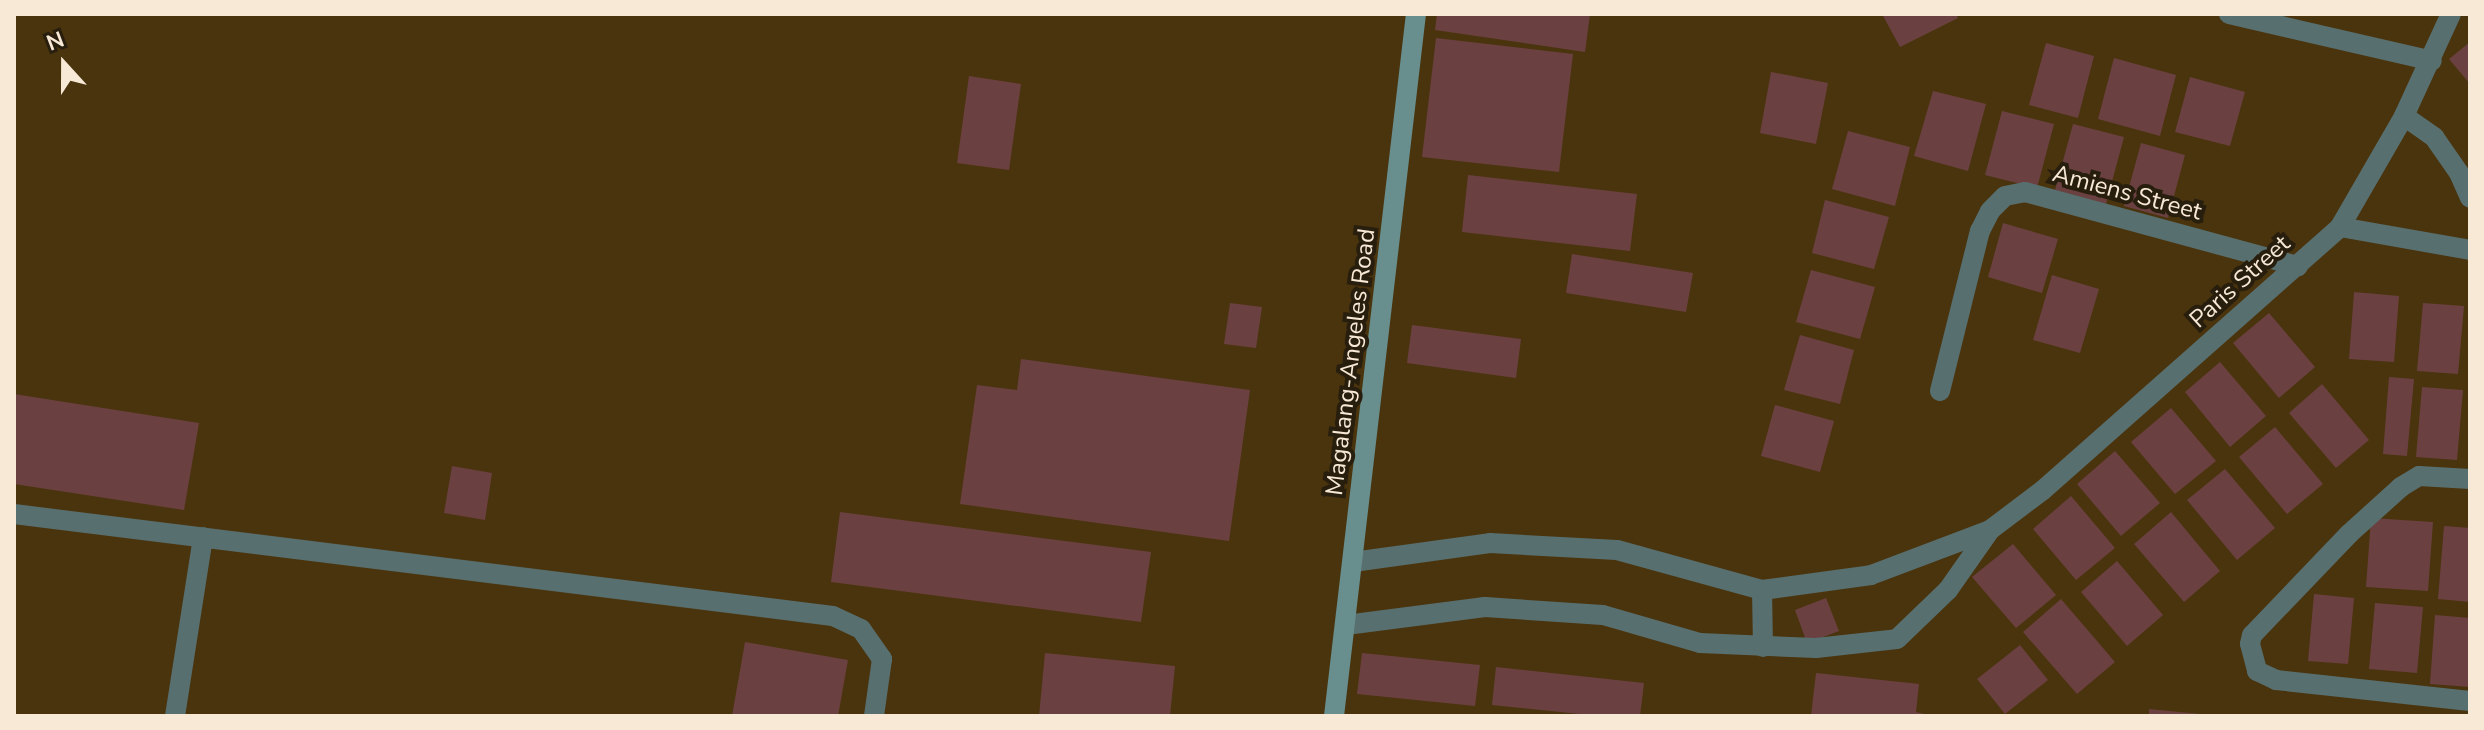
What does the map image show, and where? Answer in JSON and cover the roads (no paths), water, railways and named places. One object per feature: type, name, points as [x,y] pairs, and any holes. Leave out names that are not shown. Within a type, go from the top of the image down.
[{"type":"main road","name":"Magalang-Angeles Road","points":[[1334,716],[1416,14]]},
{"type":"street","points":[[2229,14],[2432,61]]},
{"type":"street","name":"Paris Street","points":[[1990,530],[2043,490],[2340,227],[2404,116],[2432,61],[2451,14]]},
{"type":"street","points":[[2404,116],[2434,137],[2459,173],[2470,198]]},
{"type":"street","name":"Amiens Street","points":[[1940,391],[1980,231],[1990,211],[2005,196],[2025,192],[2298,266]]},
{"type":"street","points":[[2340,227],[2470,250]]},
{"type":"street","points":[[2470,479],[2419,476],[2401,487],[2349,534],[2252,635],[2250,644],[2257,671],[2276,680],[2470,701]]},
{"type":"street","points":[[14,514],[833,616],[861,629],[882,659],[874,716]]},
{"type":"street","points":[[1353,562],[1490,543],[1617,550],[1762,590],[1871,575],[1990,530]]},
{"type":"street","points":[[1346,625],[1485,607],[1603,615],[1700,643],[1816,648],[1897,639],[1948,590],[1990,530]]},
{"type":"street","points":[[175,716],[203,537]]},
{"type":"street","points":[[1762,590],[1763,647]]}]
